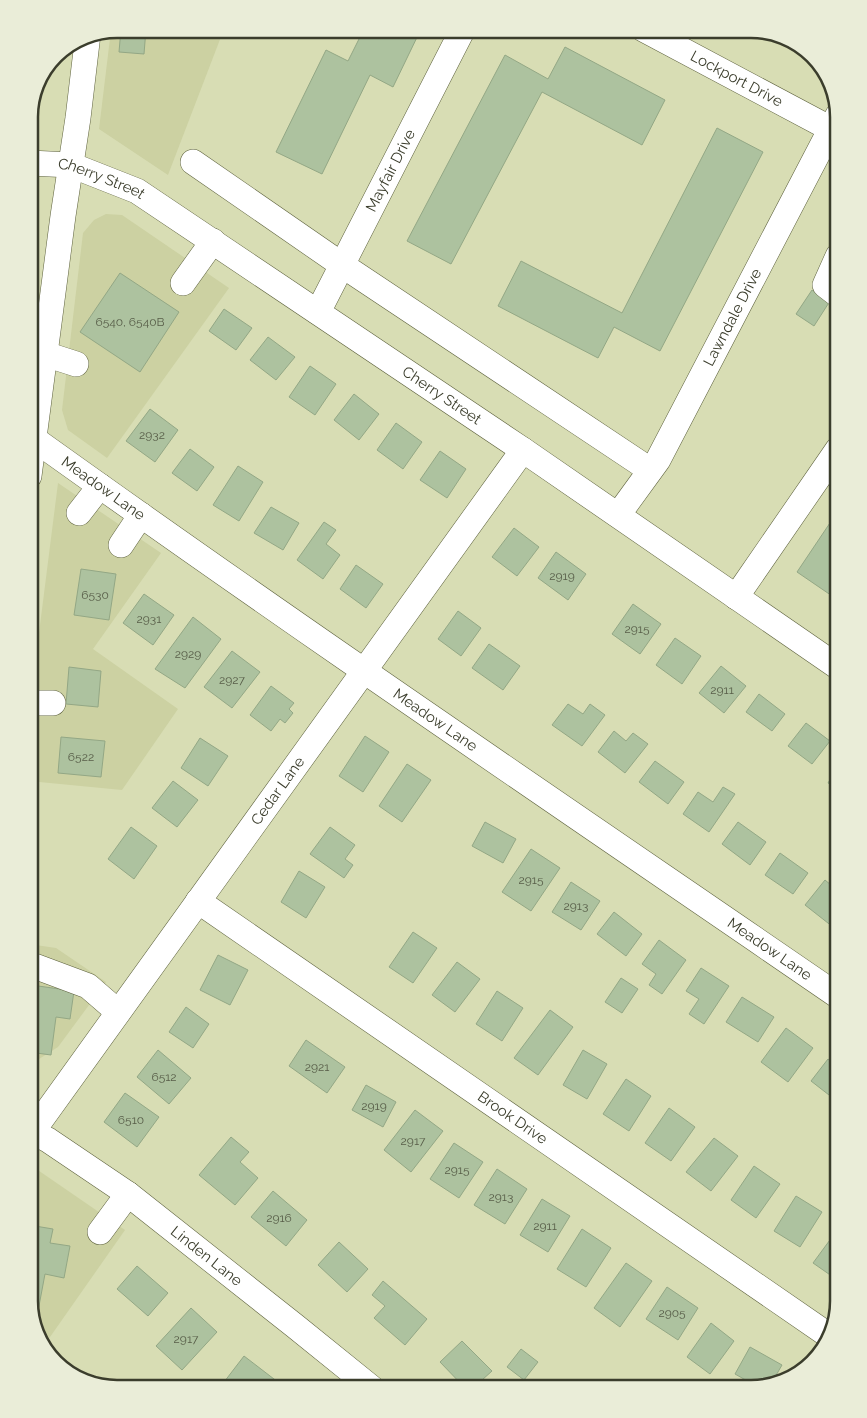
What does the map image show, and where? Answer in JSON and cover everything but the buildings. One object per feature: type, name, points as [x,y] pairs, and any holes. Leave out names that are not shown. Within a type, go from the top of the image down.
[{"type":"street","name":"Mayfair Drive","points":[[318,312],[458,38]]},
{"type":"street","name":"Lockport Drive","points":[[661,38],[830,120]]},
{"type":"street","points":[[38,408],[87,44]]},
{"type":"street","name":"Lawndale Drive","points":[[618,515],[658,460],[830,130]]},
{"type":"street","points":[[193,162],[342,265],[650,470]]},
{"type":"street","name":"Cherry Street","points":[[38,163],[71,165],[137,191],[523,450],[830,661]]},
{"type":"street","points":[[183,284],[212,241]]},
{"type":"street","points":[[830,274],[825,285],[830,288]]},
{"type":"street","points":[[45,354],[76,364]]},
{"type":"street","name":"Meadow Lane","points":[[38,442],[364,670],[830,990]]},
{"type":"street","name":"Cedar Lane","points":[[38,1121],[523,450]]},
{"type":"street","points":[[736,596],[830,465]]},
{"type":"street","points":[[79,513],[100,486]]},
{"type":"street","points":[[120,546],[141,515]]},
{"type":"street","name":"Brook Drive","points":[[198,901],[823,1332]]},
{"type":"street","points":[[38,967],[88,986],[118,1012]]},
{"type":"street","name":"Linden Lane","points":[[38,1135],[128,1194],[362,1380]]},
{"type":"street","points":[[100,1232],[128,1194]]},
{"type":"shaded area","points":[[110,38],[221,38],[168,175],[99,129]]},
{"type":"shaded area","points":[[106,214],[122,215],[229,288],[107,458],[68,430],[62,410],[83,233],[94,220]]},
{"type":"shaded area","points":[[58,483],[161,553],[93,649],[178,709],[122,790],[38,782],[38,641]]},
{"type":"shaded area","points":[[38,945],[56,948],[106,982],[58,1047],[39,1059]]},
{"type":"shaded area","points":[[38,1170],[125,1230],[48,1340],[39,1317],[38,1301]]}]
